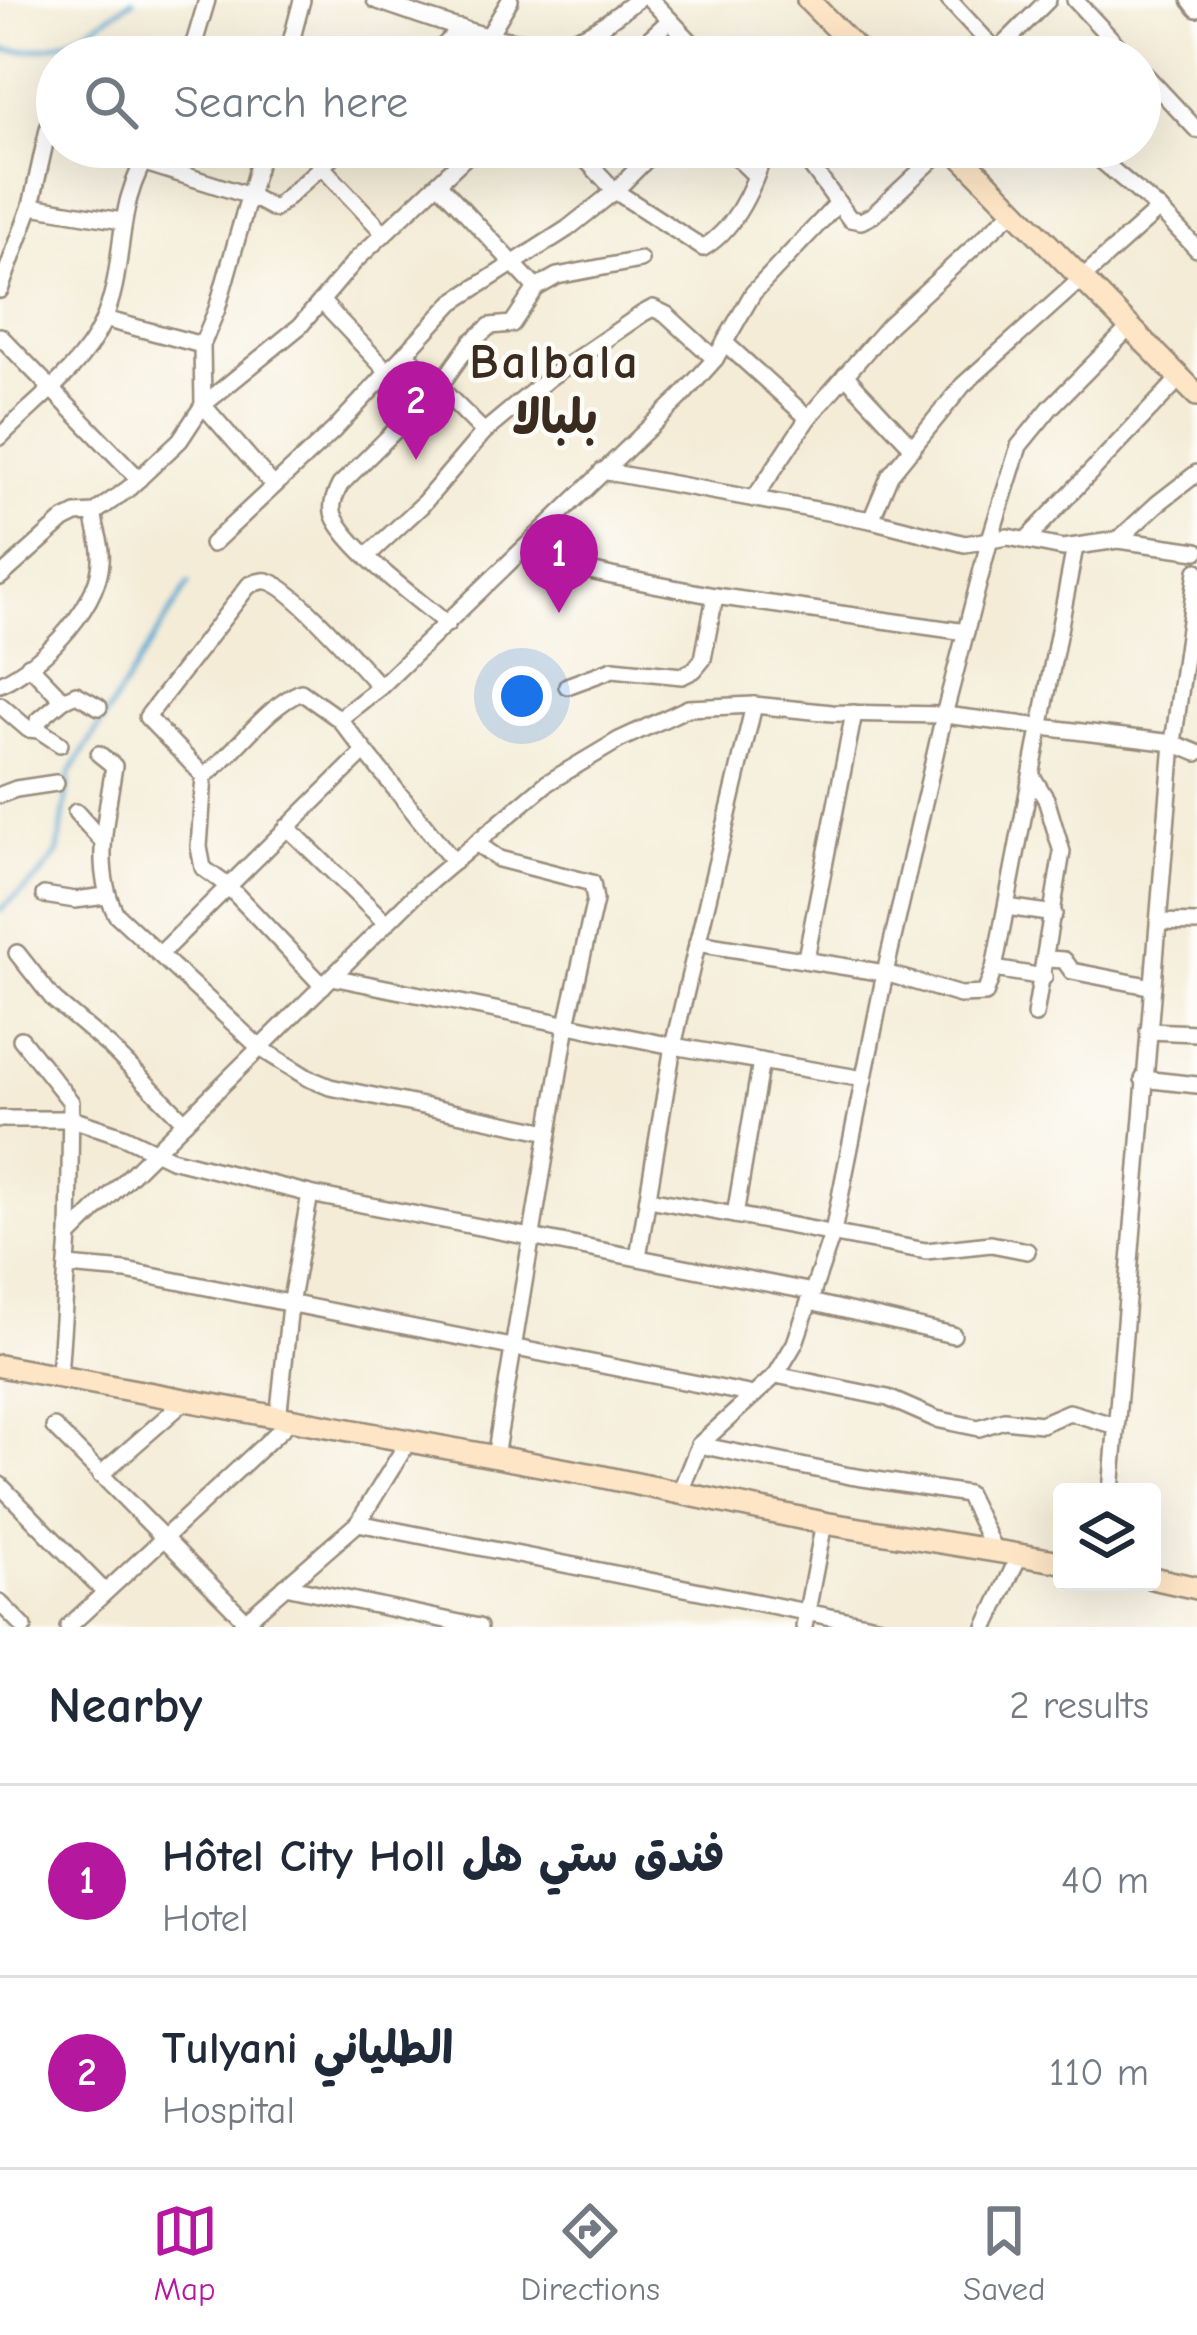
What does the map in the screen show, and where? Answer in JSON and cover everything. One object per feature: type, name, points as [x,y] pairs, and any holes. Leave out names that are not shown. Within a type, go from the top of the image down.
[{"type":"street","points":[[196,36],[207,0]]},
{"type":"street","points":[[293,36],[302,0]]},
{"type":"street","points":[[374,0],[489,35],[510,0]]},
{"type":"street","points":[[580,36],[637,0]]},
{"type":"street","points":[[651,0],[685,36]]},
{"type":"street","points":[[808,0],[844,36]]},
{"type":"street","points":[[949,0],[980,36]]},
{"type":"street","points":[[1015,36],[1048,0]]},
{"type":"street","points":[[1075,0],[1108,36]]},
{"type":"street","points":[[1190,0],[1197,9]]},
{"type":"street","points":[[652,36],[670,20]]},
{"type":"street","points":[[453,36],[461,28]]},
{"type":"street","points":[[1161,90],[1196,125]]},
{"type":"street","points":[[0,290],[31,206],[39,168]]},
{"type":"street","points":[[0,437],[87,350],[104,319],[131,181],[139,168]]},
{"type":"street","points":[[161,168],[274,208],[323,168],[385,234]]},
{"type":"street","points":[[257,168],[202,345],[203,405],[273,485]]},
{"type":"street","points":[[0,577],[64,520],[94,513],[139,479],[181,440],[203,405],[270,352],[356,261],[455,168]]},
{"type":"street","points":[[594,168],[615,191],[703,248],[721,238],[743,205],[758,168]]},
{"type":"street","points":[[212,544],[334,430],[453,302],[515,265],[615,191],[637,168]]},
{"type":"street","points":[[748,168],[755,175]]},
{"type":"street","points":[[812,168],[850,219],[861,221],[925,168]]},
{"type":"street","points":[[971,168],[1197,395]]},
{"type":"street","points":[[1110,168],[1160,209],[1197,249]]},
{"type":"street","points":[[439,184],[536,288]]},
{"type":"street","points":[[339,719],[446,624],[716,359],[753,293],[838,203]]},
{"type":"street","points":[[31,206],[122,221]]},
{"type":"street","points":[[871,520],[890,476],[963,385],[1160,209]]},
{"type":"street","points":[[754,499],[808,418],[889,326],[1014,210]]},
{"type":"street","points":[[1183,234],[1197,221]]},
{"type":"street","points":[[446,624],[334,518],[332,501],[340,485],[439,387],[471,342],[490,326],[512,324],[536,288],[576,270],[640,260]]},
{"type":"street","points":[[322,302],[388,372]]},
{"type":"street","points":[[368,555],[421,506],[484,432],[549,378],[653,308],[716,359]]},
{"type":"street","points":[[104,319],[202,345]]},
{"type":"street","points":[[680,1492],[699,1445],[776,1375],[795,1343],[812,1297],[833,1232],[885,973],[944,716],[989,539],[1019,446],[1050,407],[1130,327]]},
{"type":"street","points":[[0,336],[139,479]]},
{"type":"street","points":[[725,343],[808,418]]},
{"type":"street","points":[[405,353],[484,432]]},
{"type":"street","points":[[845,375],[913,448]]},
{"type":"street","points":[[1028,538],[1180,377]]},
{"type":"street","points":[[602,471],[871,520],[952,542],[1028,538],[1075,547],[1099,540],[1197,550]]},
{"type":"street","points":[[1118,541],[1197,473]]},
{"type":"street","points":[[0,684],[84,614],[102,554],[94,513]]},
{"type":"street","points":[[534,539],[573,567],[715,596],[966,632]]},
{"type":"street","points":[[697,943],[885,973],[960,995],[985,994],[994,969],[1075,547]]},
{"type":"street","points":[[1112,1483],[1173,742],[1197,571]]},
{"type":"street","points":[[380,687],[278,586],[264,580],[249,585],[147,717],[204,776],[199,847],[203,868],[328,981],[863,1079]]},
{"type":"street","points":[[567,686],[613,669],[682,676],[694,670],[703,659],[715,596]]},
{"type":"street","points":[[29,664],[63,700]]},
{"type":"street","points":[[204,776],[287,698],[302,692],[339,719],[454,862]]},
{"type":"street","points":[[38,730],[38,721],[76,694],[99,707]]},
{"type":"street","points":[[0,705],[28,729],[60,744]]},
{"type":"street","points":[[69,1236],[386,923],[454,862],[547,783],[619,740],[688,708],[754,705],[944,716],[1173,742],[1197,753]]},
{"type":"street","points":[[638,1257],[674,1046],[754,705]]},
{"type":"street","points":[[806,958],[854,713]]},
{"type":"street","points":[[161,953],[363,753]]},
{"type":"street","points":[[99,754],[114,766],[102,841],[106,896],[129,929],[161,953],[260,1048],[330,1088],[549,1132]]},
{"type":"street","points":[[1032,776],[1046,799],[1062,852],[1035,1016]]},
{"type":"street","points":[[0,795],[56,783]]},
{"type":"street","points":[[76,812],[102,841]]},
{"type":"street","points":[[287,827],[386,923]]},
{"type":"street","points":[[476,844],[499,859],[592,883],[595,900],[567,1024],[496,1456]]},
{"type":"street","points":[[44,895],[75,900],[106,896]]},
{"type":"street","points":[[1006,907],[1054,914]]},
{"type":"street","points":[[1161,922],[1197,923]]},
{"type":"street","points":[[17,953],[44,991],[110,1047],[185,1122]]},
{"type":"street","points":[[1047,958],[1064,960],[1072,971],[1153,986]]},
{"type":"street","points":[[994,969],[1044,976]]},
{"type":"street","points":[[1148,1030],[1197,1034]]},
{"type":"street","points":[[21,1039],[71,1102],[69,1236],[59,1376]]},
{"type":"street","points":[[735,1215],[761,1061]]},
{"type":"street","points":[[1143,1079],[1197,1085]]},
{"type":"street","points":[[0,1119],[72,1119],[155,1151],[310,1194],[638,1257],[953,1335]]},
{"type":"street","points":[[68,1627],[284,1421],[290,1305],[310,1194]]},
{"type":"street","points":[[649,1199],[926,1251],[991,1244],[1027,1251]]},
{"type":"street","points":[[67,1266],[126,1270],[754,1394]]},
{"type":"street","points":[[0,1366],[496,1456],[824,1523],[1053,1561]]},
{"type":"street","points":[[776,1375],[888,1398],[937,1419],[979,1428],[1004,1420],[1041,1424],[1069,1412],[1116,1426]]},
{"type":"street","points":[[100,1475],[185,1401]]},
{"type":"street","points":[[54,1426],[165,1537],[243,1624],[358,1523],[409,1442]]},
{"type":"street","points":[[699,1445],[967,1494],[995,1552]]},
{"type":"street","points":[[0,1485],[105,1592]]},
{"type":"street","points":[[358,1523],[804,1620],[881,1627]]},
{"type":"street","points":[[804,1620],[824,1523]]},
{"type":"street","points":[[986,1627],[1019,1556]]},
{"type":"street","points":[[1161,1580],[1197,1588]]},
{"type":"street","points":[[285,1586],[479,1627]]},
{"type":"street","points":[[0,1603],[24,1627]]},
{"type":"waterway","points":[[77,36],[133,0]]},
{"type":"waterway","points":[[0,49],[36,49]]},
{"type":"waterway","points":[[0,910],[40,876],[58,852],[70,773],[189,583]]},
{"type":"place","name":"Tulyani الطلياني","points":[[416,460]]},
{"type":"place","name":"Hôtel City Holl فندق ستي هل","points":[[559,613]]},
{"type":"district","name":"Balbala بلبالا","points":[[555,390]]}]
